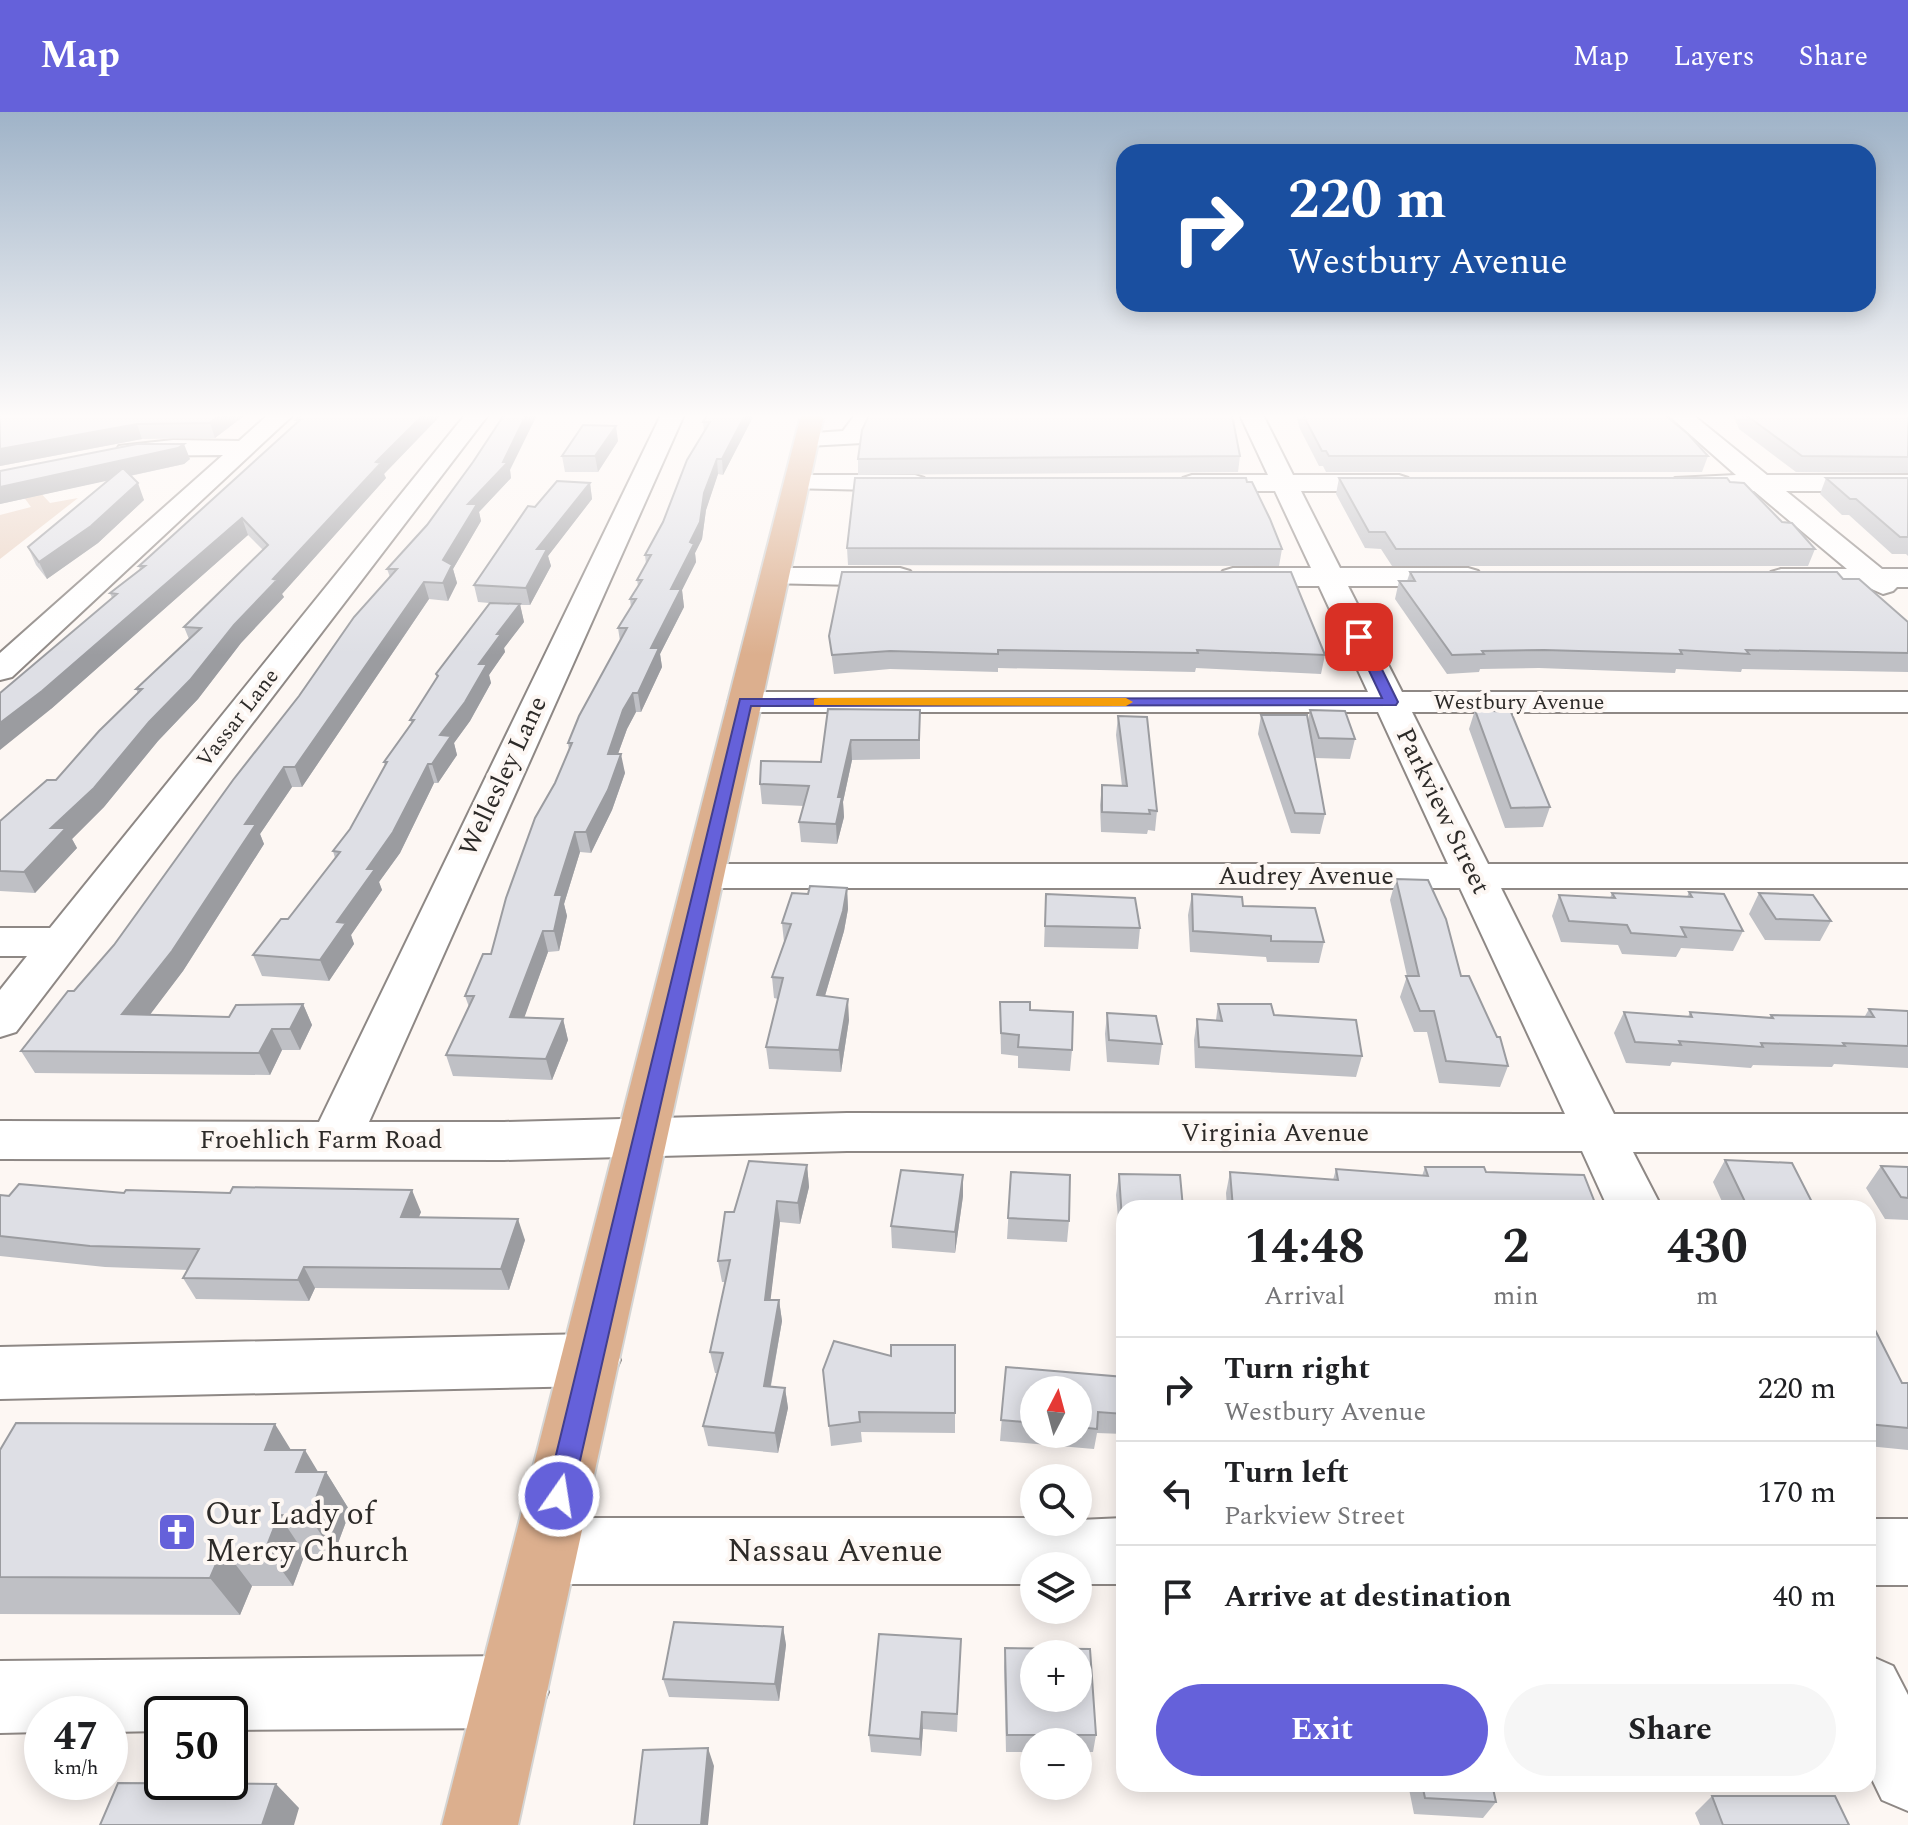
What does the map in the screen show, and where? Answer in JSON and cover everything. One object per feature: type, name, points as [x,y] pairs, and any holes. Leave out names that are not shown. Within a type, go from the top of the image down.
[{"type":"main road","points":[[480,1825],[794,495]]},
{"type":"street","points":[[0,670],[193,495]]},
{"type":"street","name":"Vassar Lane","points":[[0,1021],[414,495]]},
{"type":"street","name":"Wellesley Lane","points":[[336,1139],[635,495]]},
{"type":"street","name":"Parkview Street","points":[[1290,495],[1631,1200]]},
{"type":"street","points":[[1776,495],[1908,606]]},
{"type":"street","points":[[775,577],[934,577]]},
{"type":"street","points":[[1198,577],[1492,577]]},
{"type":"street","points":[[1759,577],[1908,578]]},
{"type":"street","name":"Westbury Avenue","points":[[745,702],[1908,702]]},
{"type":"street","name":"Audrey Avenue","points":[[704,876],[1908,876]]},
{"type":"street","points":[[0,942],[62,942]]},
{"type":"street","name":"Virginia Avenue","points":[[643,1137],[847,1132],[1908,1133]]},
{"type":"street","name":"Froehlich Farm Road","points":[[0,1140],[504,1141],[643,1137]]},
{"type":"street","points":[[0,1373],[591,1360]]},
{"type":"street","name":"Nassau Avenue","points":[[546,1551],[1116,1551]]},
{"type":"street","points":[[1876,1552],[1908,1552]]},
{"type":"street","points":[[0,1697],[512,1692]]},
{"type":"street","points":[[1876,1708],[1908,1774]]},
{"type":"shaded area","points":[[22,495],[43,495],[50,503],[78,498],[0,559],[0,515],[31,507]]},
{"type":"building","points":[[91,495],[125,495],[91,526],[39,562],[28,547]]},
{"type":"building","points":[[217,495],[351,495],[273,579],[277,580],[234,625],[190,680],[149,722],[94,788],[51,828],[66,828],[24,872],[0,871],[0,821],[47,780],[56,780],[99,731],[142,689],[136,689],[201,628],[184,627],[268,545],[242,518],[42,691],[0,723],[0,693],[117,594],[110,593],[145,566],[139,566]]},
{"type":"building","points":[[449,495],[477,495],[468,504],[477,504],[443,560],[452,565],[443,583],[424,582],[295,767],[284,767],[245,824],[256,824],[172,951],[122,1014],[229,1017],[236,1005],[303,1004],[290,1029],[272,1029],[259,1053],[21,1051],[68,991],[74,991],[114,945],[354,617],[397,569],[387,569],[427,525]]},
{"type":"building","points":[[545,495],[580,495],[537,549],[547,549],[526,588],[474,585],[528,506],[535,507]]},
{"type":"building","points":[[673,495],[704,495],[700,522],[690,542],[694,544],[671,589],[681,589],[651,648],[659,648],[638,693],[633,693],[623,710],[608,754],[621,754],[608,790],[586,832],[575,832],[555,895],[562,895],[554,931],[543,931],[510,1017],[563,1019],[546,1059],[446,1055],[474,996],[465,996],[483,954],[491,954],[506,898],[535,818],[555,783],[572,743],[568,743],[579,716],[627,628],[618,628],[636,599],[630,599],[642,580],[637,580],[651,555],[645,555]]},
{"type":"building","points":[[853,495],[1258,495],[1282,549],[847,548]]},
{"type":"building","points":[[1348,495],[1756,495],[1782,522],[1792,523],[1815,549],[1396,549],[1385,532],[1369,532]]},
{"type":"building","points":[[1845,495],[1908,495],[1908,537],[1900,537],[1856,499]]},
{"type":"building","points":[[842,572],[1291,572],[1325,655],[1197,650],[1198,653],[998,650],[998,654],[890,651],[832,655],[829,636]]},
{"type":"building","points":[[1410,572],[1837,572],[1843,579],[1859,579],[1908,622],[1908,653],[1746,650],[1749,654],[1680,650],[1682,654],[1544,650],[1452,655],[1399,581],[1415,581]]},
{"type":"building","points":[[490,603],[520,604],[479,664],[487,664],[465,702],[440,735],[451,736],[432,764],[428,764],[393,832],[367,869],[375,869],[337,922],[346,923],[320,960],[253,955],[281,919],[288,919],[340,852],[333,851],[350,829],[387,762],[384,762],[414,720],[410,720],[438,676],[436,674]]},
{"type":"building","points":[[828,709],[920,710],[919,740],[851,740],[838,797],[842,797],[836,824],[799,822],[809,786],[760,784],[761,761],[821,762]]},
{"type":"building","points":[[1310,710],[1345,711],[1355,739],[1319,738]]},
{"type":"building","points":[[1475,710],[1511,712],[1550,807],[1511,808]]},
{"type":"building","points":[[1261,715],[1307,715],[1325,814],[1295,813]]},
{"type":"building","points":[[1118,716],[1147,717],[1157,811],[1149,810],[1150,814],[1102,812],[1102,785],[1127,786]]},
{"type":"building","points":[[1396,879],[1428,880],[1446,919],[1461,976],[1469,976],[1497,1037],[1500,1037],[1508,1066],[1446,1061],[1434,1011],[1420,1011],[1406,976],[1419,976]]},
{"type":"building","points":[[810,886],[847,888],[817,995],[848,999],[839,1050],[766,1047],[783,978],[772,977],[791,924],[782,923],[792,893],[808,894]]},
{"type":"building","points":[[1689,892],[1724,894],[1743,931],[1681,927],[1686,937],[1631,933],[1627,925],[1569,921],[1559,895],[1615,898],[1612,893],[1692,897]]},
{"type":"building","points":[[1759,893],[1813,895],[1831,921],[1776,919]]},
{"type":"building","points":[[1046,894],[1135,898],[1140,928],[1045,926]]},
{"type":"building","points":[[1192,894],[1242,897],[1243,906],[1315,908],[1324,942],[1271,941],[1271,936],[1193,931]]},
{"type":"building","points":[[1000,1002],[1030,1002],[1030,1010],[1073,1012],[1072,1050],[1018,1047],[1019,1035],[1001,1033]]},
{"type":"building","points":[[1218,1004],[1271,1004],[1274,1015],[1356,1020],[1362,1056],[1199,1047],[1197,1019],[1222,1021]]},
{"type":"building","points":[[1869,1009],[1908,1011],[1908,1046],[1761,1043],[1763,1047],[1679,1041],[1681,1045],[1635,1042],[1624,1012],[1692,1017],[1690,1012],[1773,1018],[1771,1015],[1874,1017]]},
{"type":"building","points":[[1107,1013],[1156,1016],[1162,1044],[1109,1040]]},
{"type":"building","points":[[1725,1160],[1792,1163],[1811,1200],[1744,1200]]},
{"type":"building","points":[[749,1161],[807,1165],[798,1203],[777,1201],[765,1300],[779,1300],[764,1386],[785,1388],[775,1433],[703,1426],[723,1353],[710,1352],[730,1260],[718,1261],[725,1212],[734,1212]]},
{"type":"building","points":[[1881,1166],[1908,1167],[1908,1198],[1901,1197]]},
{"type":"building","points":[[1425,1167],[1484,1167],[1486,1172],[1584,1175],[1594,1200],[1232,1200],[1230,1172],[1338,1180],[1336,1169],[1428,1176]]},
{"type":"building","points":[[901,1170],[963,1175],[955,1232],[891,1226]]},
{"type":"building","points":[[1011,1172],[1070,1175],[1069,1221],[1008,1218]]},
{"type":"building","points":[[1119,1174],[1180,1175],[1182,1200],[1121,1200]]},
{"type":"building","points":[[19,1184],[124,1193],[126,1190],[230,1193],[233,1187],[412,1190],[401,1217],[518,1219],[501,1269],[304,1267],[298,1280],[183,1278],[199,1249],[90,1246],[0,1236],[0,1195],[9,1196]]},
{"type":"building","points":[[1876,1332],[1902,1383],[1908,1383],[1908,1428],[1876,1425]]},
{"type":"building","points":[[834,1341],[891,1356],[891,1345],[955,1345],[955,1413],[859,1412],[860,1422],[829,1426],[823,1370]]},
{"type":"building","points":[[1006,1367],[1116,1376],[1116,1413],[1098,1412],[1097,1429],[1092,1428],[1092,1376],[1020,1376],[1020,1422],[1001,1420]]},
{"type":"building","name":"Our Lady of Mercy Church","points":[[16,1423],[275,1424],[265,1450],[305,1450],[296,1472],[326,1472],[309,1516],[279,1515],[266,1548],[223,1548],[210,1578],[0,1577],[0,1450]]},
{"type":"building","points":[[674,1622],[783,1627],[775,1684],[663,1679]]},
{"type":"building","points":[[879,1634],[961,1639],[957,1714],[922,1712],[920,1739],[869,1735]]},
{"type":"building","points":[[1005,1648],[1020,1648],[1020,1712],[1092,1712],[1092,1678],[1096,1735],[1092,1735],[1092,1728],[1020,1728],[1020,1735],[1007,1735]]},
{"type":"building","points":[[708,1748],[701,1825],[634,1825],[643,1750]]},
{"type":"building","points":[[128,1783],[144,1783],[144,1800],[248,1800],[248,1784],[276,1784],[262,1825],[100,1825],[111,1800],[128,1800]]},
{"type":"building","points":[[1424,1792],[1494,1792],[1496,1802],[1425,1798]]},
{"type":"building","points":[[1712,1796],[1835,1796],[1849,1825],[1723,1825]]},
{"type":"slow traffic","points":[[819,702],[1126,702]]},
{"type":"place","name":"Our Lady of Mercy Church","points":[[177,1532]]},
{"type":"route","points":[[559,1496],[745,702],[1391,702],[1359,637]]}]
